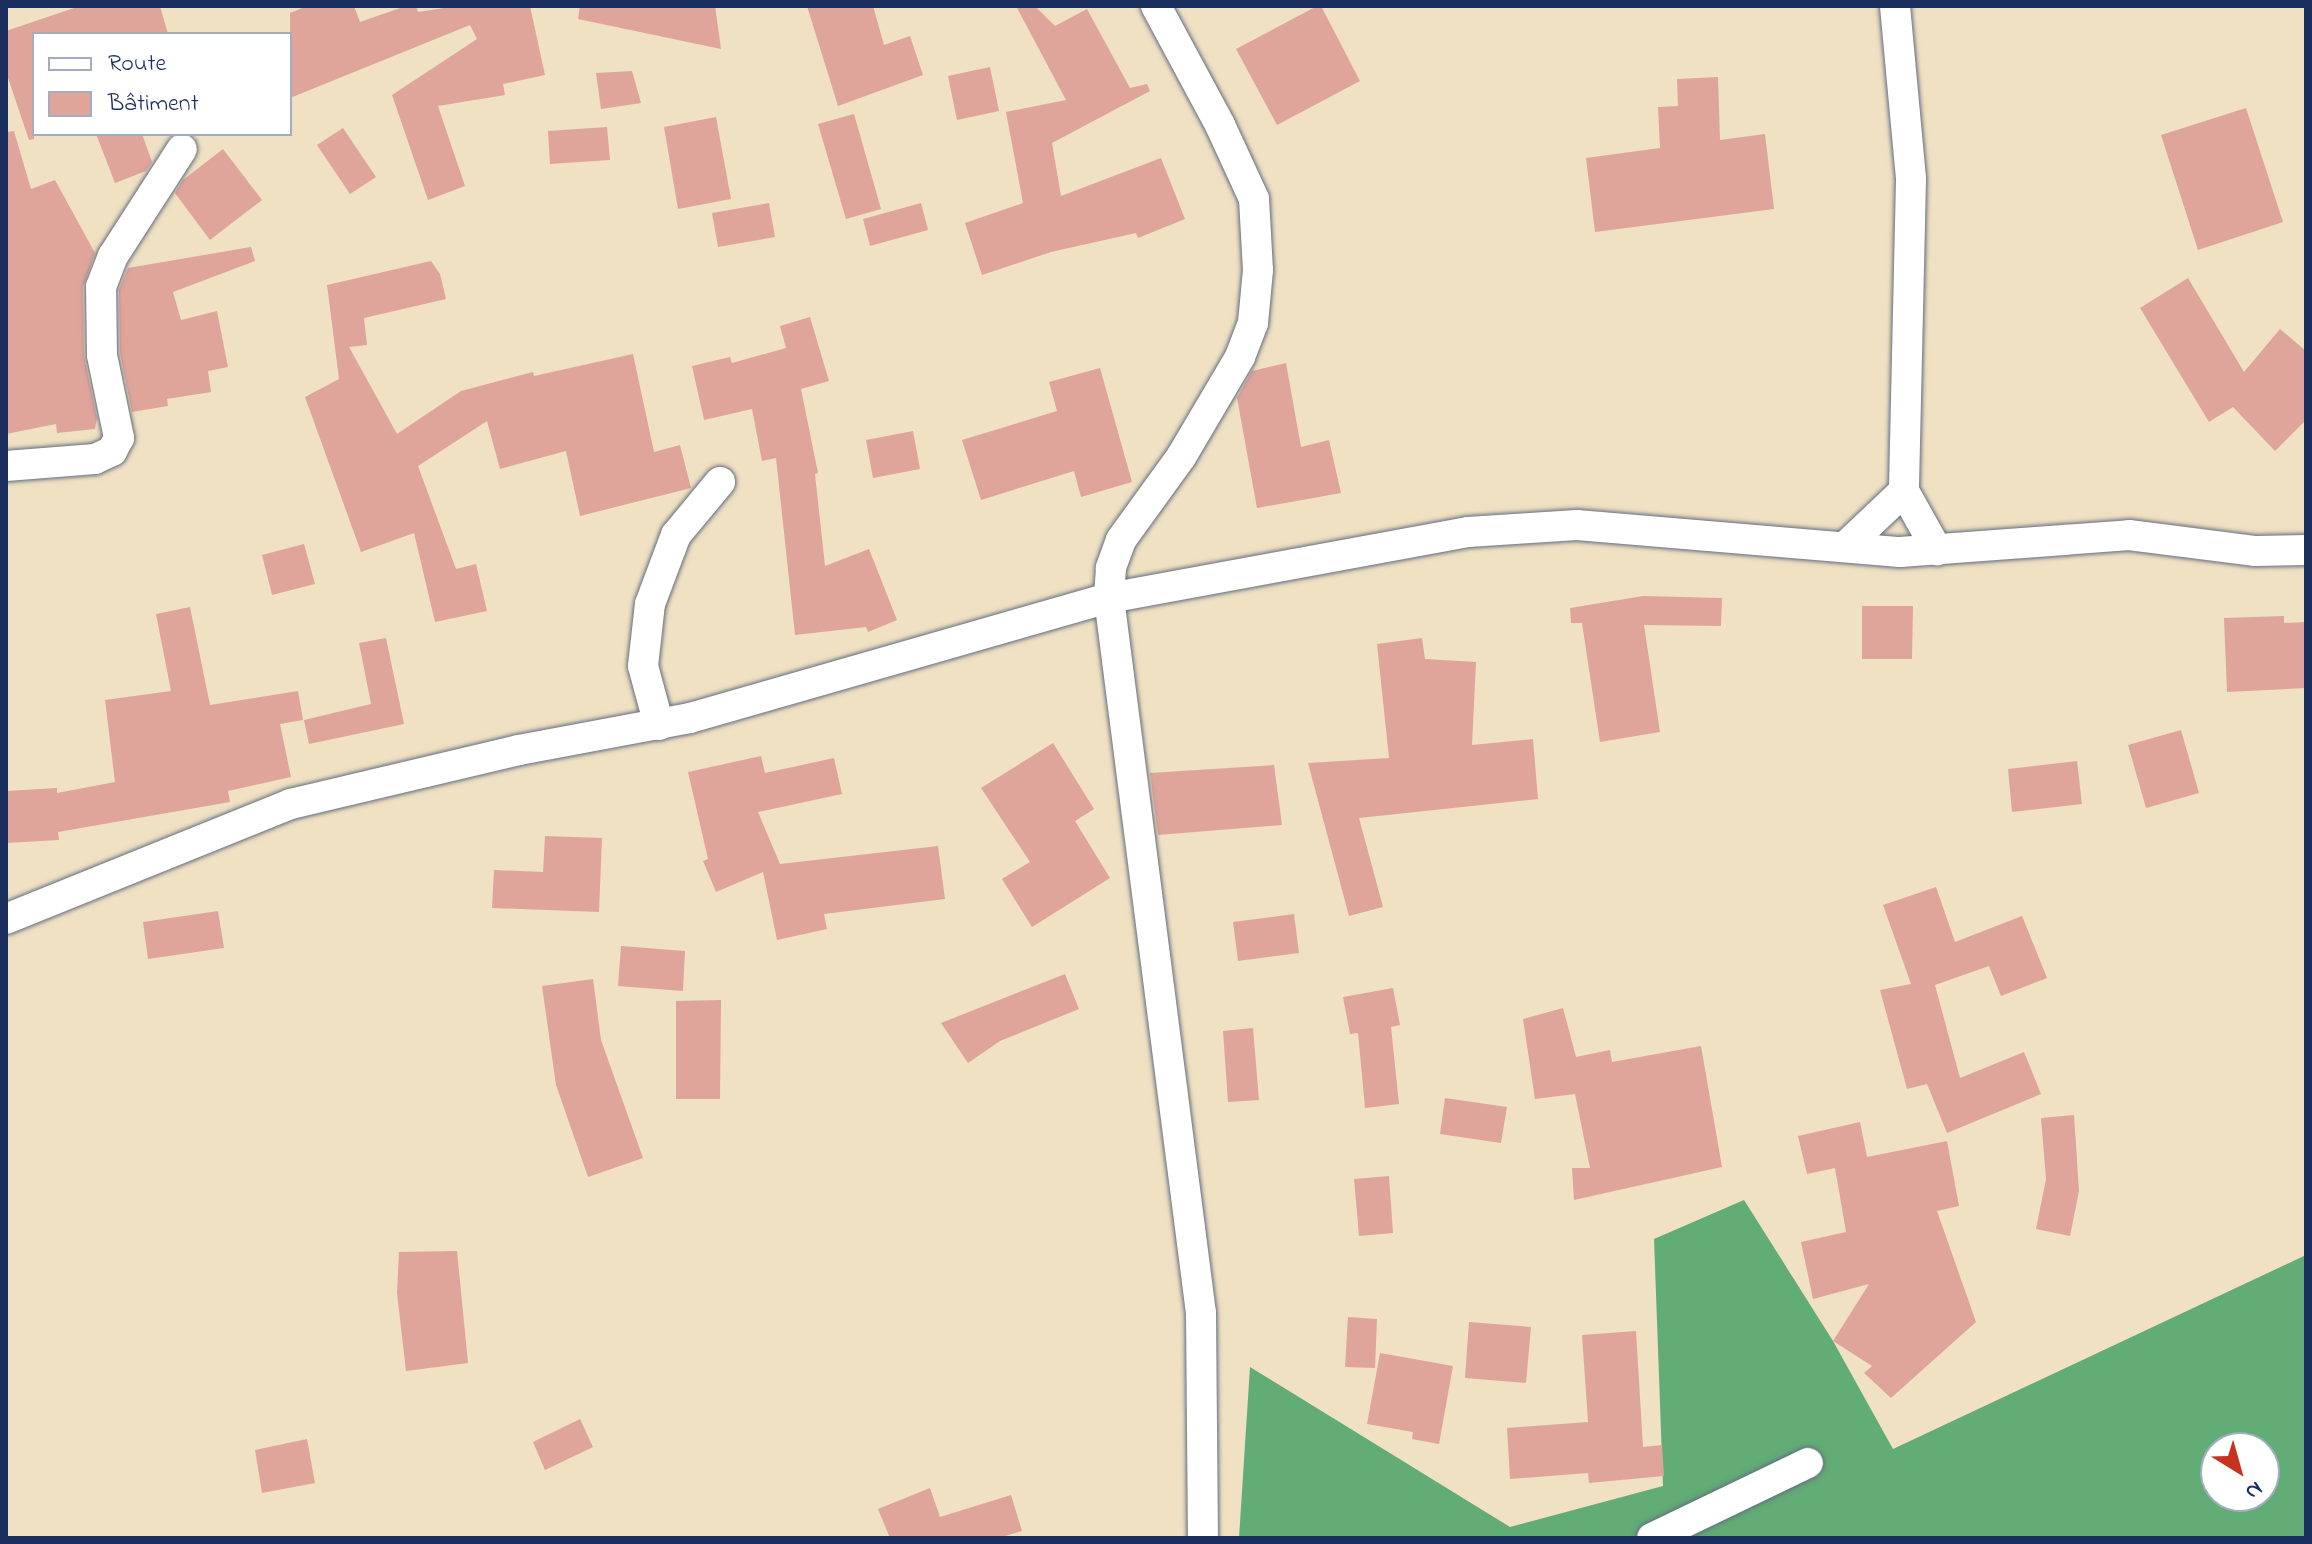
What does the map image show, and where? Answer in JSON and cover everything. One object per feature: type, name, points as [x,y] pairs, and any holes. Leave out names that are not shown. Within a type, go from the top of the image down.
[{"type":"street","points":[[1156,6],[1205,97],[1254,199],[1258,270],[1253,323],[1240,357],[1181,457],[1121,540],[1111,568],[1109,598],[1201,1313],[1203,1538]]},
{"type":"street","points":[[1898,9],[1911,179],[1904,491],[1937,550]]},
{"type":"street","points":[[6,466],[95,459],[112,451],[119,438],[102,355],[101,287],[113,256],[182,149]]},
{"type":"street","points":[[659,725],[643,666],[650,604],[676,535],[720,482]]},
{"type":"street","points":[[1845,547],[1904,491]]},
{"type":"street","points":[[6,919],[291,804],[519,750],[659,725],[1109,598],[1468,532],[1577,525],[1900,552],[2129,535],[2256,551],[2306,550]]},
{"type":"street","points":[[1652,1538],[1808,1463]]},
{"type":"green space","points":[[1744,1200],[1833,1341],[1893,1449],[2306,1255],[2306,1538],[1239,1538],[1250,1367],[1510,1527],[1663,1486],[1654,1239]]},
{"type":"building","points":[[80,6],[160,6],[167,32],[32,32],[34,139],[29,140],[6,72],[6,31]]},
{"type":"building","points":[[307,6],[354,6],[360,22],[406,6],[416,6],[418,12],[457,6],[530,6],[545,75],[503,84],[505,95],[438,106],[465,186],[428,200],[392,95],[477,39],[470,25],[292,97],[290,13]]},
{"type":"building","points":[[580,6],[715,6],[721,49],[578,19]]},
{"type":"building","points":[[807,6],[873,6],[884,45],[910,36],[923,75],[838,106]]},
{"type":"building","points":[[1016,6],[1035,6],[1055,26],[1087,9],[1130,88],[1147,84],[1150,91],[1052,143],[1061,196],[1161,158],[1185,219],[1138,238],[1136,233],[1051,252],[982,275],[965,223],[1023,203],[1006,112],[1066,100]]},
{"type":"building","points":[[1321,6],[1360,81],[1277,125],[1236,49]]},
{"type":"building","points":[[990,67],[999,111],[957,120],[948,76]]},
{"type":"building","points":[[632,71],[641,103],[601,109],[596,73]]},
{"type":"building","points":[[1718,77],[1720,140],[1765,134],[1774,209],[1595,232],[1586,158],[1660,148],[1658,107],[1678,106],[1677,79]]},
{"type":"building","points":[[2246,108],[2283,222],[2198,250],[2161,135]]},
{"type":"building","points":[[854,114],[881,209],[846,219],[818,124]]},
{"type":"building","points":[[716,117],[731,199],[678,209],[664,127]]},
{"type":"building","points":[[607,127],[610,160],[550,164],[548,131]]},
{"type":"building","points":[[343,128],[376,177],[350,194],[317,145]]},
{"type":"building","points":[[14,131],[31,189],[55,180],[95,253],[83,287],[84,356],[97,418],[95,429],[57,433],[56,424],[6,434],[6,132]]},
{"type":"building","points":[[97,136],[143,136],[152,162],[146,171],[115,183]]},
{"type":"building","points":[[223,149],[262,200],[210,240],[175,193],[183,180]]},
{"type":"building","points":[[769,203],[775,237],[718,247],[712,213]]},
{"type":"building","points":[[921,203],[928,230],[870,246],[863,219]]},
{"type":"building","points":[[251,247],[255,261],[173,292],[181,320],[217,311],[228,367],[208,371],[211,392],[167,399],[168,406],[132,412],[120,353],[119,290],[128,268]]},
{"type":"building","points":[[431,261],[440,274],[446,299],[364,318],[367,345],[349,347],[397,434],[461,391],[533,372],[534,376],[633,354],[654,452],[680,445],[691,488],[580,516],[566,451],[500,469],[487,421],[418,466],[456,569],[476,564],[487,611],[435,622],[414,533],[361,552],[305,397],[339,379],[327,285]]},
{"type":"building","points":[[2188,278],[2244,372],[2280,329],[2306,351],[2306,420],[2275,451],[2233,407],[2209,422],[2140,308]]},
{"type":"building","points":[[810,317],[829,381],[801,389],[818,473],[815,474],[825,566],[869,549],[897,620],[868,632],[866,627],[795,635],[776,458],[762,461],[752,409],[704,420],[692,366],[730,357],[732,363],[786,348],[780,326]]},
{"type":"building","points":[[1286,363],[1301,447],[1329,440],[1341,493],[1257,508],[1237,398],[1252,371]]},
{"type":"building","points":[[1100,368],[1132,482],[1081,497],[1074,471],[981,500],[962,440],[1057,411],[1049,382]]},
{"type":"building","points":[[913,431],[920,469],[873,478],[866,440]]},
{"type":"building","points":[[304,544],[315,584],[272,595],[262,555]]},
{"type":"building","points":[[1643,596],[1722,598],[1721,626],[1644,625],[1660,732],[1600,742],[1582,623],[1571,623],[1570,608]]},
{"type":"building","points":[[1862,606],[1913,606],[1912,659],[1862,659]]},
{"type":"building","points":[[190,607],[210,705],[298,691],[303,720],[280,724],[291,777],[228,791],[230,802],[58,832],[59,840],[6,843],[6,791],[57,788],[57,793],[115,782],[105,700],[171,691],[156,614]]},
{"type":"building","points":[[2284,616],[2284,623],[2306,622],[2306,688],[2227,692],[2224,618]]},
{"type":"building","points":[[386,638],[404,724],[309,744],[304,720],[371,704],[359,643]]},
{"type":"building","points":[[1422,638],[1425,659],[1476,662],[1472,745],[1533,739],[1538,799],[1359,818],[1383,907],[1349,916],[1308,763],[1389,758],[1377,644]]},
{"type":"building","points":[[2181,730],[2199,793],[2146,808],[2128,745]]},
{"type":"building","points":[[1053,743],[1094,809],[1075,821],[1110,878],[1032,927],[1002,879],[1030,862],[981,788]]},
{"type":"building","points":[[761,756],[765,773],[834,758],[842,794],[758,812],[780,864],[938,846],[945,899],[824,914],[827,929],[777,940],[763,872],[716,892],[703,861],[708,859],[688,772]]},
{"type":"building","points":[[2077,761],[2082,804],[2012,812],[2008,769]]},
{"type":"building","points":[[1274,765],[1282,825],[1158,835],[1150,773]]},
{"type":"building","points":[[545,836],[602,838],[599,912],[492,908],[494,870],[543,872]]},
{"type":"building","points":[[1936,887],[1955,942],[2022,916],[2047,978],[2001,996],[1989,966],[1935,985],[1960,1078],[2024,1052],[2041,1094],[1947,1133],[1927,1084],[1907,1089],[1880,990],[1911,984],[1883,905]]},
{"type":"building","points":[[218,911],[224,948],[148,959],[143,922]]},
{"type":"building","points":[[1294,914],[1299,953],[1238,961],[1233,922]]},
{"type":"building","points":[[621,946],[685,951],[683,991],[618,986]]},
{"type":"building","points":[[1065,974],[1079,1009],[1000,1041],[968,1063],[941,1023]]},
{"type":"building","points":[[593,979],[601,1040],[643,1158],[588,1177],[556,1085],[542,986]]},
{"type":"building","points":[[1393,988],[1400,1025],[1391,1027],[1399,1104],[1365,1108],[1358,1033],[1350,1034],[1343,997]]},
{"type":"building","points":[[721,1000],[720,1099],[676,1099],[676,1001]]},
{"type":"building","points":[[1563,1008],[1576,1057],[1610,1050],[1612,1062],[1701,1046],[1722,1167],[1574,1200],[1572,1168],[1590,1168],[1575,1094],[1535,1099],[1523,1019]]},
{"type":"building","points":[[1253,1028],[1259,1100],[1228,1102],[1223,1031]]},
{"type":"building","points":[[1445,1098],[1507,1107],[1501,1143],[1440,1134]]},
{"type":"building","points":[[2074,1115],[2079,1191],[2070,1236],[2036,1229],[2046,1179],[2041,1118]]},
{"type":"building","points":[[1860,1122],[1867,1157],[1947,1141],[1959,1206],[1937,1211],[1976,1322],[1891,1398],[1864,1373],[1872,1366],[1833,1341],[1869,1284],[1813,1299],[1801,1242],[1846,1232],[1835,1168],[1807,1174],[1798,1136]]},
{"type":"building","points":[[1389,1176],[1393,1233],[1359,1236],[1354,1179]]},
{"type":"building","points":[[457,1251],[468,1363],[406,1371],[397,1293],[399,1252]]},
{"type":"building","points":[[1348,1317],[1377,1319],[1375,1368],[1345,1367]]},
{"type":"building","points":[[1469,1322],[1531,1327],[1526,1383],[1465,1378]]},
{"type":"building","points":[[1636,1331],[1643,1447],[1662,1445],[1664,1476],[1589,1483],[1588,1473],[1510,1479],[1507,1428],[1588,1422],[1582,1335]]},
{"type":"building","points":[[1380,1353],[1453,1366],[1439,1444],[1412,1439],[1413,1432],[1367,1424]]},
{"type":"building","points":[[580,1419],[593,1447],[545,1470],[533,1442]]},
{"type":"building","points":[[307,1439],[315,1483],[262,1493],[255,1450]]},
{"type":"building","points":[[930,1488],[940,1517],[1011,1495],[1022,1531],[998,1538],[890,1538],[878,1509]]}]
